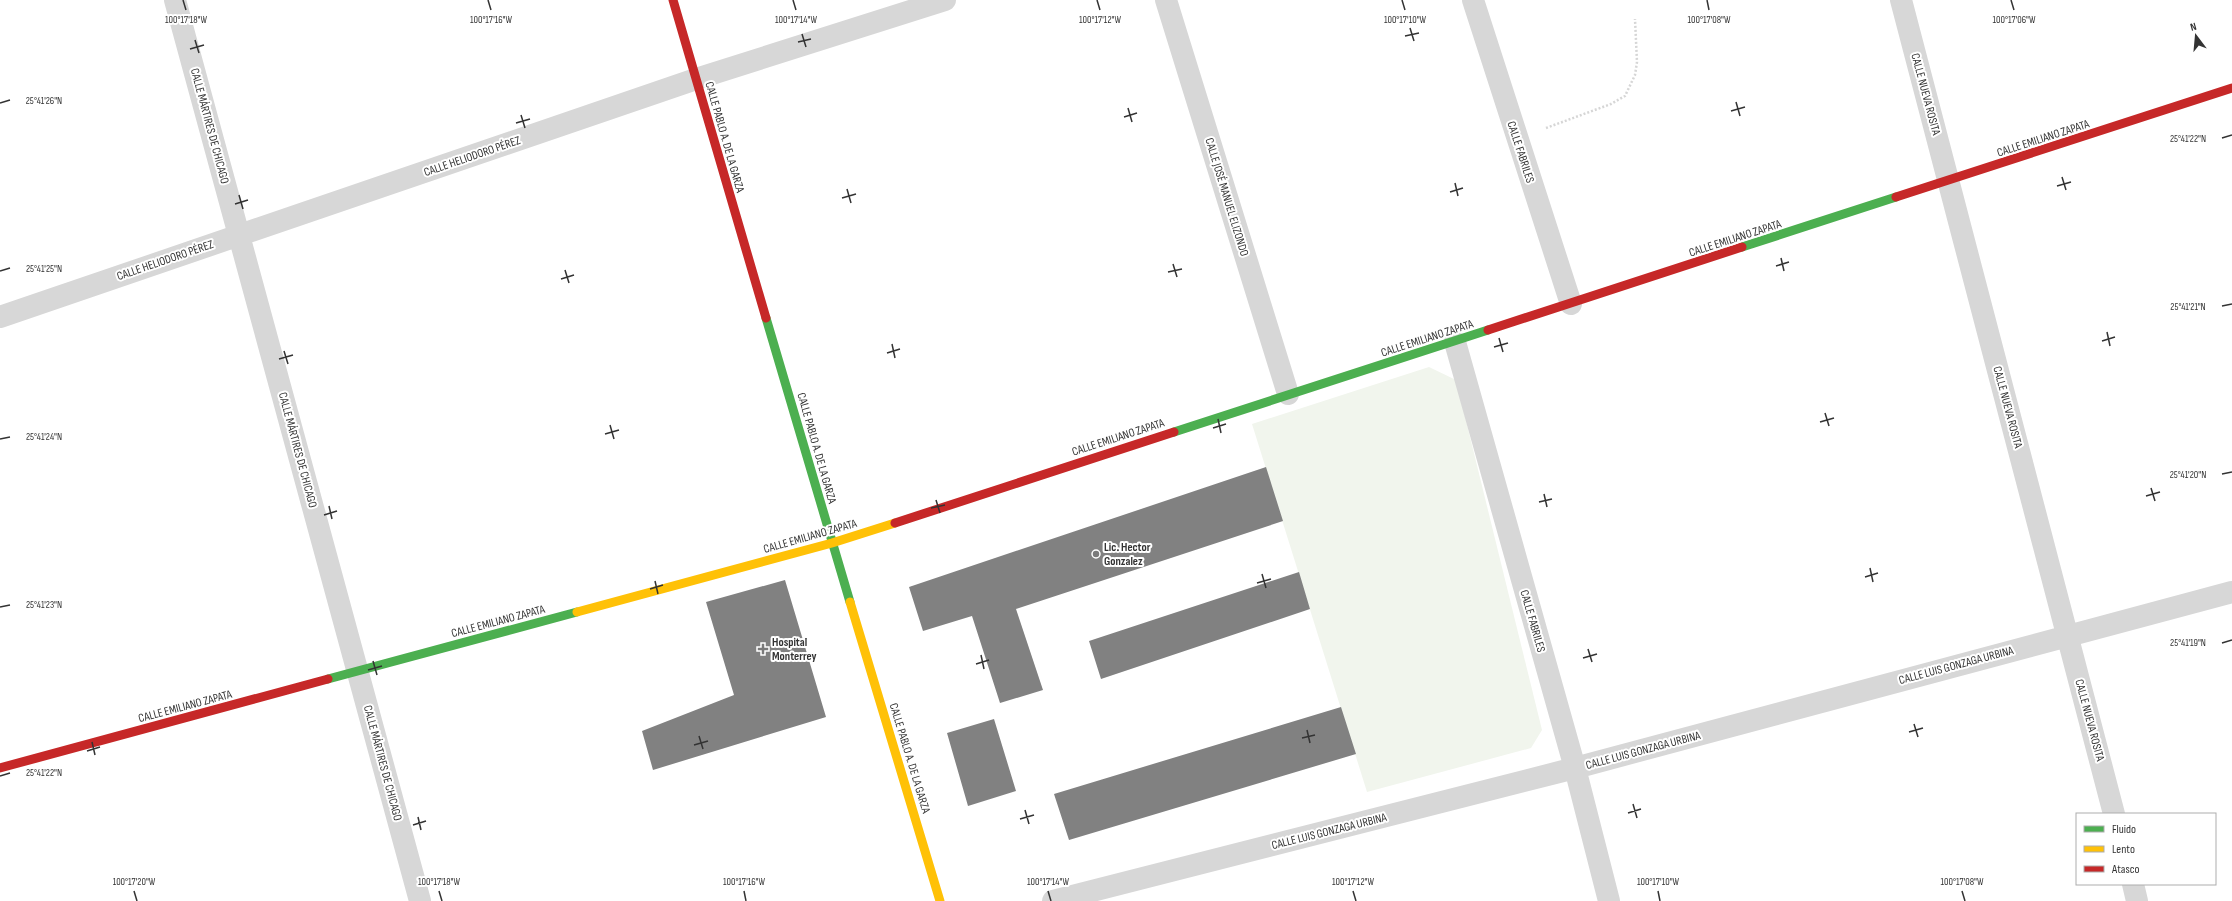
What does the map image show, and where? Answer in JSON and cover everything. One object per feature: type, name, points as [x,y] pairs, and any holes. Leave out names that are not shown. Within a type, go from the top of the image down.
[{"type":"street","name":"CALLE MÁRTIRES DE CHICAGO","points":[[175,0],[420,901]]},
{"type":"street","name":"CALLE PABLO A. DE LA GARZA","points":[[673,0],[832,543],[940,901]]},
{"type":"street","name":"CALLE HELIODORO PÉREZ","points":[[0,317],[696,79],[945,0]]},
{"type":"street","name":"CALLE JOSÉ MANUEL ELIZONDO","points":[[1166,0],[1288,394]]},
{"type":"street","name":"CALLE FABRILES","points":[[1473,0],[1571,304]]},
{"type":"street","name":"CALLE NUEVA ROSITA","points":[[1901,0],[2114,813]]},
{"type":"street","name":"CALLE EMILIANO ZAPATA","points":[[0,768],[832,543],[1288,394],[1455,342],[2232,88]]},
{"type":"street","name":"CALLE FABRILES","points":[[1455,342],[1575,768],[1609,901]]},
{"type":"street","name":"CALLE LUIS GONZAGA URBINA","points":[[1053,901],[1575,768],[2067,634],[2232,592]]},
{"type":"street","points":[[2133,885],[2137,901]]},
{"type":"path","points":[[1517,139],[1611,104],[1625,96],[1635,74],[1637,62],[1635,19]]},
{"type":"shaded area","points":[[1429,367],[1456,380],[1542,730],[1531,748],[1367,792],[1252,424]]},
{"type":"building","name":"Lic. Hector Gonzalez","points":[[1266,467],[1283,521],[1016,609],[1043,690],[1000,703],[972,616],[923,631],[909,587]]},
{"type":"building","points":[[1299,572],[1310,609],[1101,679],[1089,641]]},
{"type":"building","name":"Hospital Monterrey","points":[[785,580],[826,717],[653,770],[642,731],[734,695],[706,602]]},
{"type":"building","points":[[1341,707],[1356,754],[1069,840],[1054,794]]},
{"type":"building","points":[[994,719],[1016,791],[968,806],[947,733]]},
{"type":"traffic: fast","points":[[1742,247],[1896,197]]},
{"type":"traffic: fast","points":[[766,318],[850,602]]},
{"type":"traffic: fast","points":[[1174,432],[1488,330]]},
{"type":"traffic: fast","points":[[328,679],[577,612]]},
{"type":"traffic: slow","points":[[577,612],[832,543],[895,523]]},
{"type":"traffic: slow","points":[[850,602],[940,901]]},
{"type":"traffic: jam","points":[[673,0],[766,318]]},
{"type":"traffic: jam","points":[[1896,197],[2232,88]]},
{"type":"traffic: jam","points":[[1488,330],[1742,247]]},
{"type":"traffic: jam","points":[[895,523],[1174,432]]},
{"type":"traffic: jam","points":[[0,768],[328,679]]},
{"type":"place","name":"Lic. Hector Gonzalez","points":[[1096,554]]},
{"type":"place","name":"Hospital Monterrey","points":[[763,649]]}]
